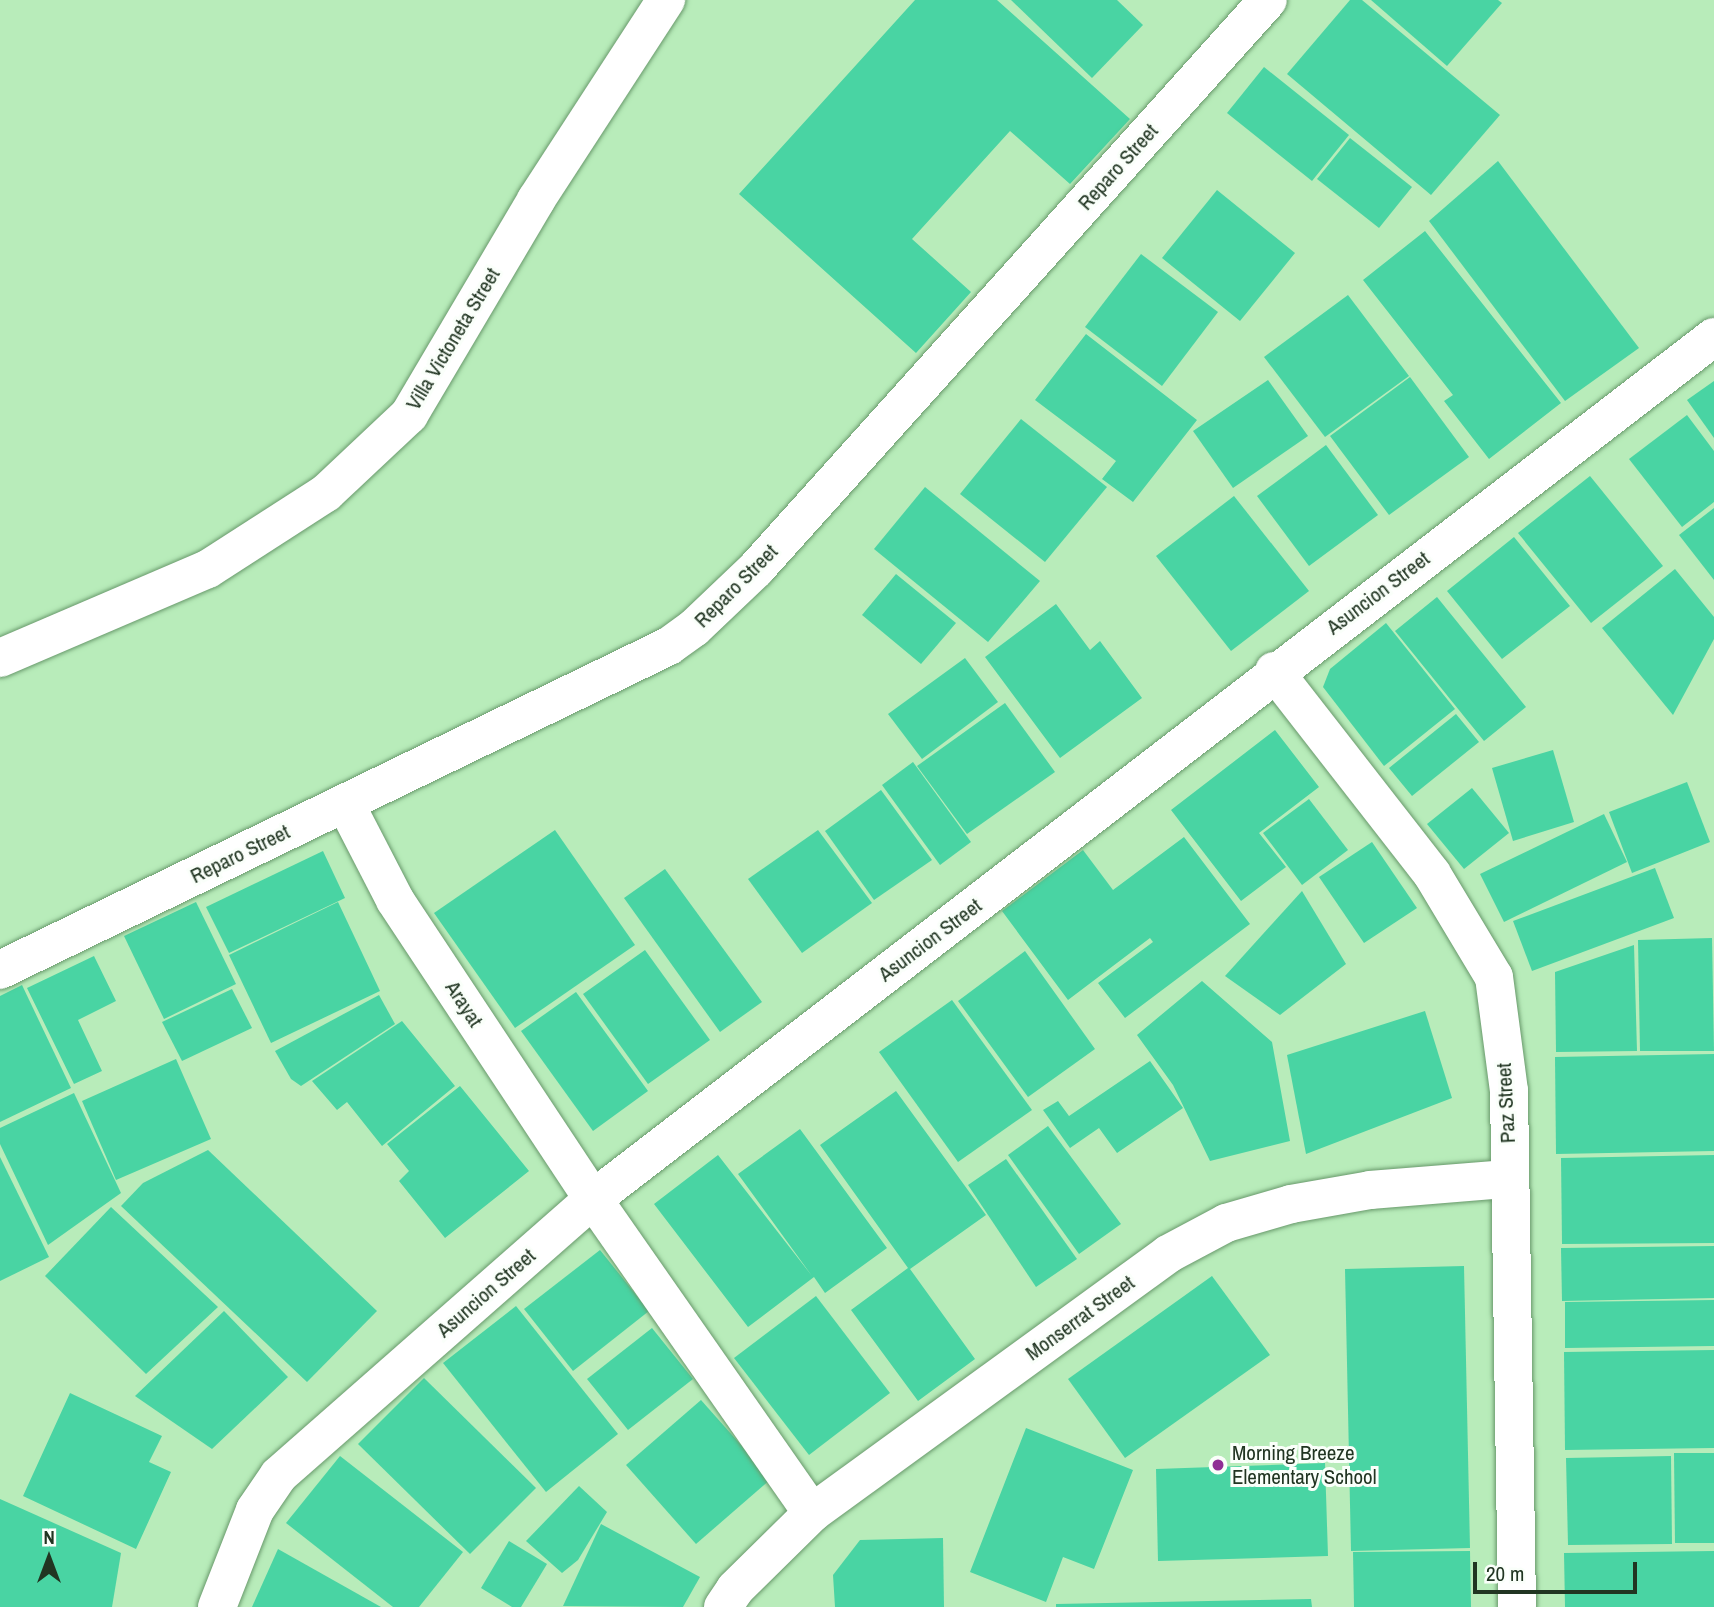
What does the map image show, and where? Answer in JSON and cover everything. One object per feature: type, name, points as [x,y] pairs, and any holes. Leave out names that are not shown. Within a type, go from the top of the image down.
[{"type":"street","name":"Villa Victoneta Street","points":[[0,658],[208,569],[326,493],[409,415],[536,200],[666,0]]},
{"type":"street","name":"Reparo Street","points":[[0,970],[669,646],[724,603],[1268,0]]},
{"type":"street","name":"Asuncion Street","points":[[217,1607],[255,1510],[279,1475],[593,1199],[1274,671],[1714,337]]},
{"type":"street","name":"Paz Street","points":[[1274,671],[1432,874],[1494,977],[1509,1091],[1508,1179],[1517,1607]]},
{"type":"street","name":"Arayat","points":[[345,803],[395,900],[593,1199],[812,1513]]},
{"type":"street","name":"Monserrat Street","points":[[723,1607],[735,1589],[812,1513],[1168,1254],[1226,1223],[1291,1204],[1370,1190],[1508,1179]]},
{"type":"building","points":[[915,0],[997,0],[1130,119],[1070,184],[1010,131],[912,239],[971,292],[916,353],[739,194]]},
{"type":"building","points":[[1011,0],[1117,0],[1143,25],[1092,78]]},
{"type":"building","points":[[1350,0],[1362,0],[1500,115],[1431,195],[1287,74]]},
{"type":"building","points":[[1371,0],[1498,0],[1502,3],[1447,66]]},
{"type":"building","points":[[1264,67],[1349,135],[1312,181],[1227,113]]},
{"type":"building","points":[[1350,138],[1412,187],[1379,228],[1317,179]]},
{"type":"building","points":[[1498,161],[1639,348],[1565,401],[1429,221]]},
{"type":"building","points":[[1217,190],[1295,253],[1240,321],[1162,258]]},
{"type":"building","points":[[1425,231],[1561,403],[1489,459],[1444,401],[1453,395],[1363,280]]},
{"type":"building","points":[[1141,254],[1218,312],[1162,386],[1085,327]]},
{"type":"building","points":[[1348,295],[1409,376],[1325,437],[1264,357]]},
{"type":"building","points":[[1086,334],[1197,420],[1133,502],[1102,479],[1116,461],[1035,400]]},
{"type":"building","points":[[1410,377],[1469,457],[1389,515],[1330,436]]},
{"type":"building","points":[[1268,380],[1308,436],[1233,488],[1193,431]]},
{"type":"building","points":[[1714,381],[1714,438],[1687,400]]},
{"type":"building","points":[[1687,415],[1714,451],[1714,502],[1682,527],[1629,459]]},
{"type":"building","points":[[1021,419],[1107,487],[1045,562],[960,494]]},
{"type":"building","points":[[1326,445],[1378,515],[1309,566],[1257,496]]},
{"type":"building","points":[[1590,476],[1663,566],[1591,623],[1518,533]]},
{"type":"building","points":[[925,487],[1040,581],[988,642],[874,549]]},
{"type":"building","points":[[1234,496],[1309,591],[1231,651],[1156,556]]},
{"type":"building","points":[[1714,508],[1714,580],[1679,535]]},
{"type":"building","points":[[1514,537],[1570,606],[1502,659],[1447,591]]},
{"type":"building","points":[[1675,569],[1714,617],[1714,639],[1673,715],[1602,628]]},
{"type":"building","points":[[896,574],[956,623],[921,664],[862,615]]},
{"type":"building","points":[[1437,597],[1526,707],[1484,741],[1395,631]]},
{"type":"building","points":[[1056,604],[1090,650],[1100,641],[1142,698],[1060,758],[985,657]]},
{"type":"building","points":[[1386,623],[1455,709],[1384,766],[1323,687],[1330,669]]},
{"type":"building","points":[[965,658],[998,702],[922,759],[888,714]]},
{"type":"building","points":[[1005,703],[1055,772],[967,834],[917,766]]},
{"type":"building","points":[[1456,714],[1479,742],[1412,796],[1389,768]]},
{"type":"building","points":[[1275,730],[1319,787],[1259,833],[1286,867],[1241,901],[1171,810]]},
{"type":"building","points":[[1553,750],[1574,822],[1513,841],[1492,768]]},
{"type":"building","points":[[913,762],[971,842],[940,865],[882,785]]},
{"type":"building","points":[[1687,782],[1710,842],[1632,873],[1609,812]]},
{"type":"building","points":[[1472,788],[1509,833],[1464,869],[1427,824]]},
{"type":"building","points":[[881,790],[932,860],[874,900],[825,831]]},
{"type":"building","points":[[1309,799],[1348,850],[1302,885],[1263,833]]},
{"type":"building","points":[[1604,814],[1627,862],[1504,922],[1480,874]]},
{"type":"building","points":[[555,830],[635,945],[515,1028],[434,913]]},
{"type":"building","points":[[818,830],[872,903],[802,953],[748,879]]},
{"type":"building","points":[[1184,837],[1250,924],[1125,1018],[1098,983],[1153,942],[1150,938],[1068,1000],[1002,911],[1083,850],[1113,890]]},
{"type":"building","points":[[1372,842],[1417,908],[1364,943],[1319,877]]},
{"type":"building","points":[[323,851],[345,898],[229,953],[206,907]]},
{"type":"building","points":[[1655,868],[1674,918],[1532,971],[1513,921]]},
{"type":"building","points":[[665,869],[762,1002],[720,1032],[624,898]]},
{"type":"building","points":[[1302,891],[1346,964],[1280,1015],[1225,976]]},
{"type":"building","points":[[196,902],[236,984],[164,1019],[124,936]]},
{"type":"building","points":[[338,902],[380,991],[271,1043],[229,955]]},
{"type":"building","points":[[1712,938],[1714,1051],[1640,1051],[1638,940]]},
{"type":"building","points":[[1634,945],[1637,1051],[1556,1052],[1555,972]]},
{"type":"building","points":[[645,950],[710,1040],[648,1084],[583,994]]},
{"type":"building","points":[[1025,951],[1095,1049],[1028,1097],[958,1001]]},
{"type":"building","points":[[94,956],[116,1001],[78,1020],[102,1071],[74,1084],[27,988]]},
{"type":"building","points":[[1202,981],[1272,1042],[1290,1141],[1210,1161],[1173,1085],[1137,1035]]},
{"type":"building","points":[[22,985],[71,1088],[0,1122],[0,996]]},
{"type":"building","points":[[232,989],[252,1028],[182,1061],[162,1022]]},
{"type":"building","points":[[576,992],[648,1091],[593,1131],[521,1031]]},
{"type":"building","points":[[379,995],[395,1024],[301,1086],[291,1079],[275,1051]]},
{"type":"building","points":[[952,1000],[1032,1110],[958,1162],[879,1052]]},
{"type":"building","points":[[1425,1011],[1452,1098],[1306,1154],[1287,1055]]},
{"type":"building","points":[[402,1021],[455,1086],[382,1146],[347,1102],[337,1110],[312,1081]]},
{"type":"building","points":[[1714,1054],[1714,1151],[1556,1154],[1555,1057]]},
{"type":"building","points":[[176,1059],[211,1139],[116,1180],[82,1101]]},
{"type":"building","points":[[1150,1061],[1183,1108],[1117,1153],[1099,1128],[1070,1148],[1043,1110],[1058,1101],[1069,1116]]},
{"type":"building","points":[[460,1086],[529,1171],[445,1238],[399,1181],[409,1171],[387,1144]]},
{"type":"building","points":[[896,1091],[986,1215],[910,1269],[975,1359],[918,1401],[851,1310],[908,1268],[820,1145]]},
{"type":"building","points":[[74,1093],[121,1193],[48,1245],[0,1144],[0,1128]]},
{"type":"building","points":[[1048,1126],[1121,1224],[1079,1254],[1008,1155]]},
{"type":"building","points":[[800,1129],[887,1248],[825,1293],[814,1277],[748,1327],[654,1204],[718,1155],[812,1276],[738,1174]]},
{"type":"building","points":[[208,1150],[377,1311],[307,1382],[121,1206],[143,1183]]},
{"type":"building","points":[[1714,1155],[1714,1243],[1562,1244],[1561,1158]]},
{"type":"building","points":[[0,1157],[49,1257],[0,1281]]},
{"type":"building","points":[[1006,1159],[1077,1259],[1036,1287],[968,1185]]},
{"type":"building","points":[[111,1207],[218,1307],[146,1374],[45,1276]]},
{"type":"building","points":[[1714,1246],[1714,1298],[1562,1301],[1561,1248]]},
{"type":"building","points":[[600,1250],[649,1311],[573,1371],[524,1309]]},
{"type":"building","points":[[1464,1266],[1470,1548],[1351,1551],[1345,1269]]},
{"type":"building","points":[[1212,1276],[1270,1355],[1125,1458],[1068,1379]]},
{"type":"building","points":[[816,1296],[890,1393],[809,1455],[734,1358]]},
{"type":"building","points":[[1714,1300],[1714,1346],[1565,1348],[1565,1302]]},
{"type":"building","points":[[516,1306],[618,1434],[546,1492],[443,1363]]},
{"type":"building","points":[[224,1311],[288,1377],[212,1449],[135,1396]]},
{"type":"building","points":[[652,1328],[693,1379],[628,1430],[587,1379]]},
{"type":"building","points":[[1714,1350],[1714,1448],[1565,1450],[1564,1352]]},
{"type":"building","points":[[424,1378],[536,1488],[470,1554],[358,1444]]},
{"type":"building","points":[[70,1393],[162,1436],[149,1462],[171,1472],[136,1549],[23,1496]]},
{"type":"building","points":[[701,1400],[771,1479],[696,1544],[626,1465]]},
{"type":"building","points":[[1026,1428],[1133,1470],[1094,1569],[1063,1557],[1046,1602],[970,1572]]},
{"type":"building","points":[[1674,1453],[1714,1453],[1714,1543],[1675,1543]]},
{"type":"building","points":[[340,1456],[463,1552],[419,1607],[393,1607],[286,1523]]},
{"type":"building","points":[[1671,1456],[1672,1544],[1568,1545],[1566,1458]]},
{"type":"building","points":[[1325,1463],[1328,1556],[1158,1561],[1156,1469]]},
{"type":"building","points":[[579,1486],[607,1512],[578,1560],[562,1573],[526,1541]]},
{"type":"building","points":[[0,1499],[121,1553],[112,1607],[0,1607]]},
{"type":"building","points":[[601,1524],[700,1577],[683,1607],[563,1606]]},
{"type":"building","points":[[943,1538],[944,1607],[835,1607],[833,1575],[860,1540]]},
{"type":"building","points":[[509,1541],[547,1564],[521,1607],[512,1607],[481,1588]]},
{"type":"building","points":[[278,1549],[381,1607],[252,1607]]},
{"type":"building","points":[[1470,1551],[1471,1607],[1354,1607],[1353,1552]]},
{"type":"building","points":[[1714,1551],[1714,1607],[1565,1607],[1564,1553]]},
{"type":"building","points":[[1311,1599],[1312,1607],[1056,1607],[1056,1604]]},
{"type":"place","name":"Morning Breeze Elementary School","points":[[1218,1465]]}]
